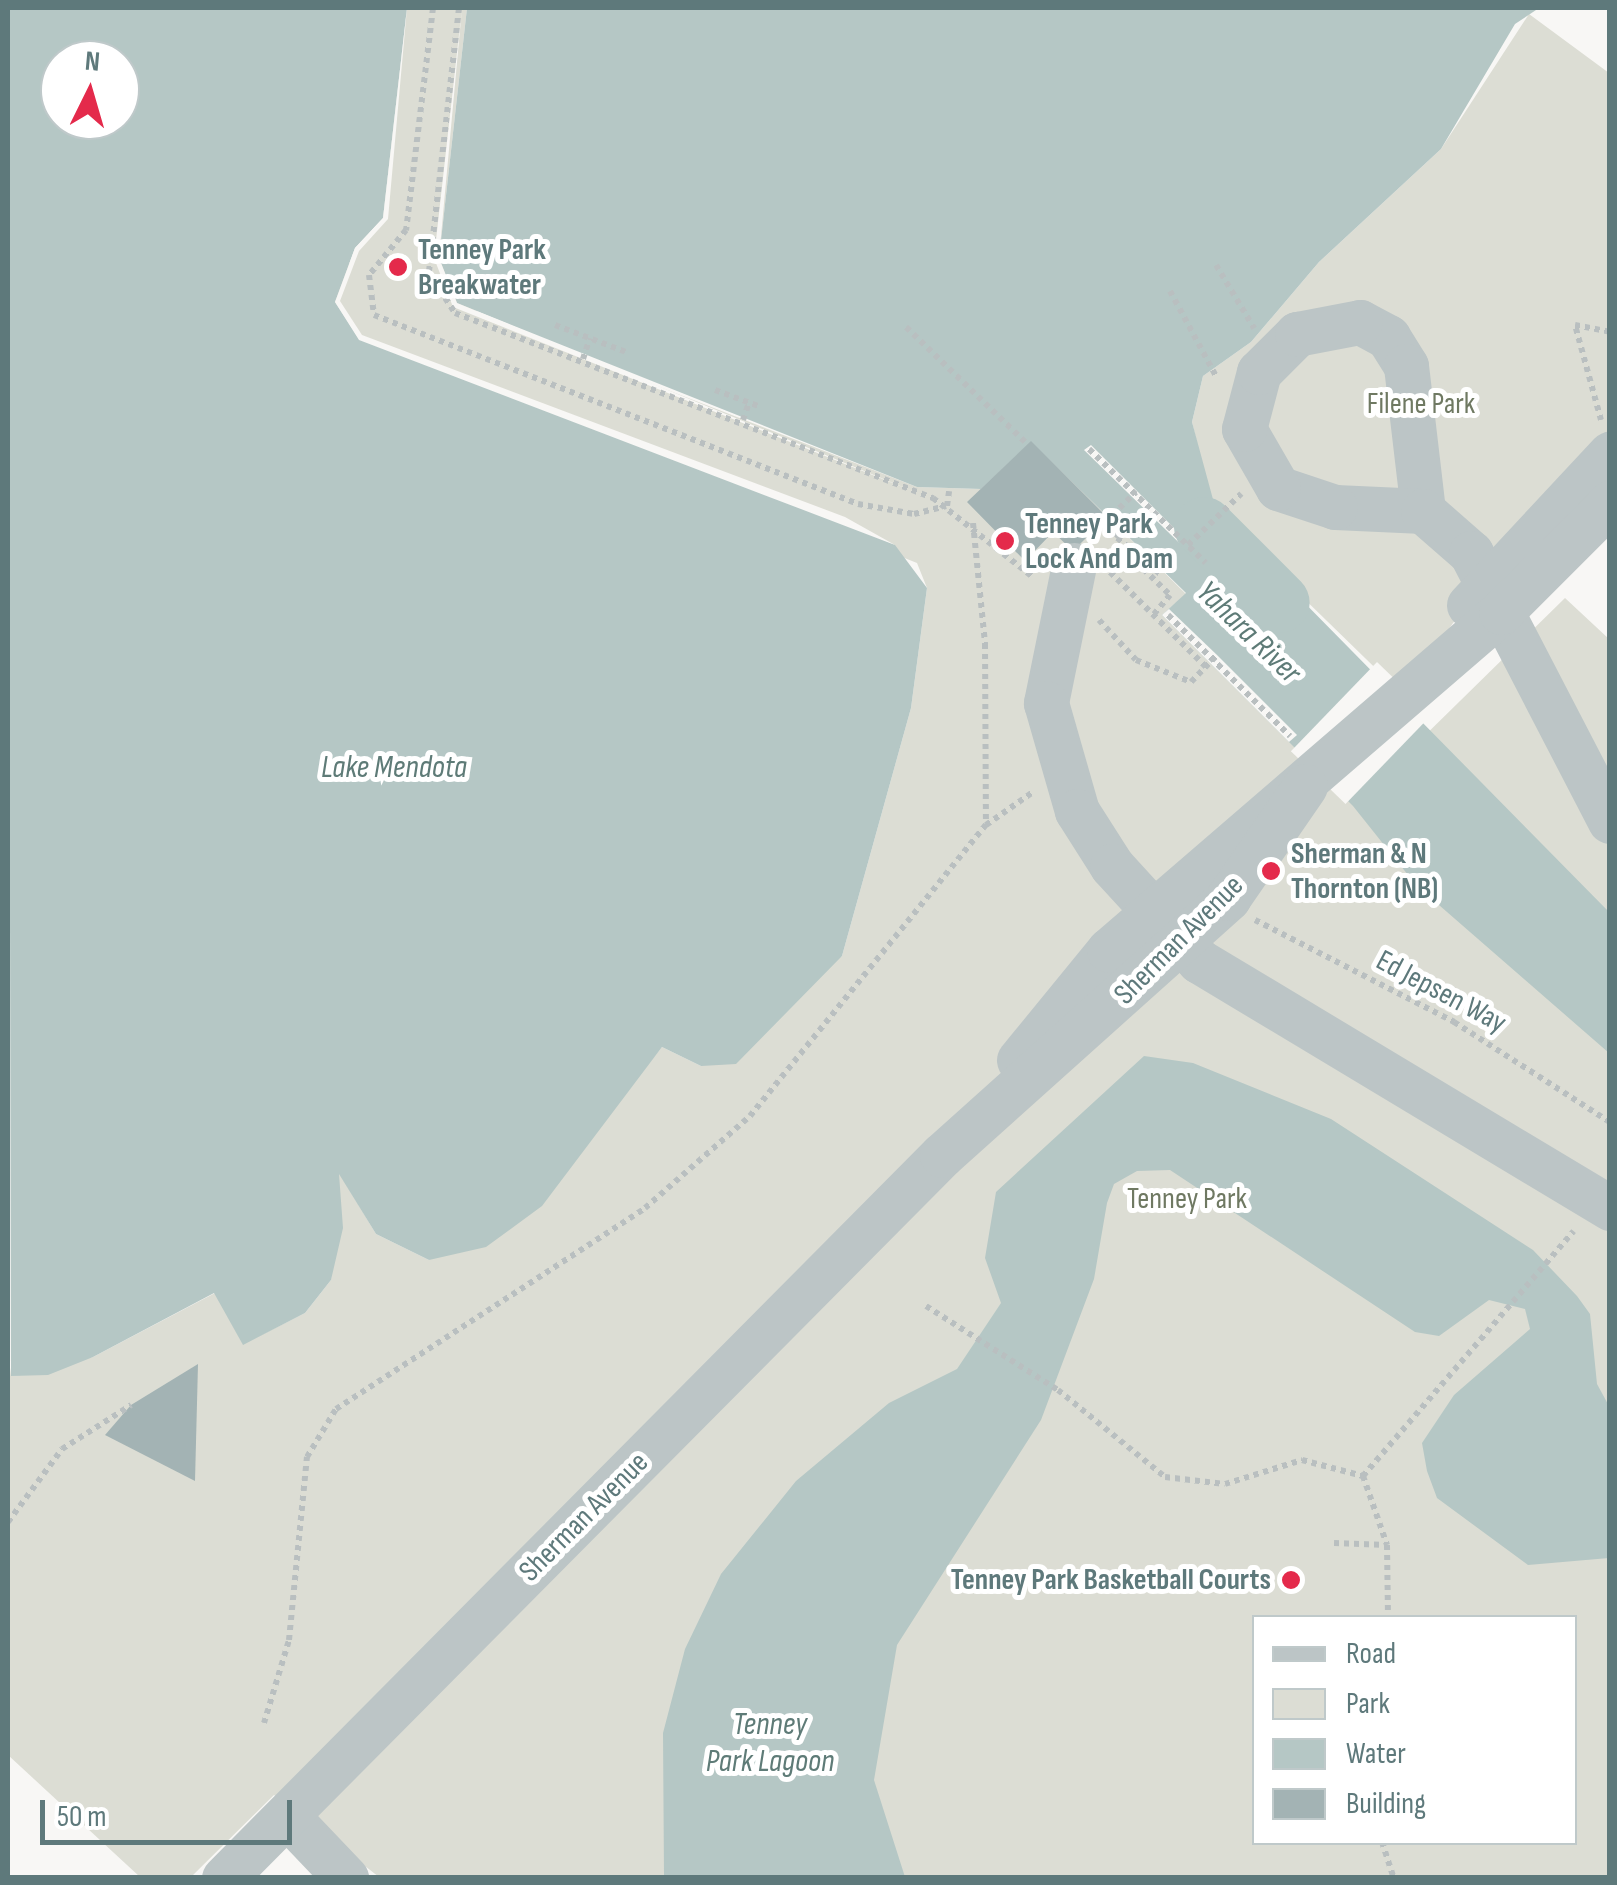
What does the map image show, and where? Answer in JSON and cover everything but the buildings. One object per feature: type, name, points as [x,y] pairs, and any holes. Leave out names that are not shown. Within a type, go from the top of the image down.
[{"type":"street","points":[[1423,511],[1415,399],[1388,338],[1360,322],[1297,334],[1250,393],[1244,430],[1256,462],[1278,488],[1304,500],[1423,511],[1471,553],[1610,821]]},
{"type":"street","name":"Sherman Avenue","points":[[1494,598],[1605,438]]},
{"type":"street","name":"Sherman Avenue","points":[[224,1878],[1169,928],[1228,898],[1305,786],[1494,598],[1610,503]]},
{"type":"street","points":[[1089,566],[1046,703],[1066,778],[1095,841],[1169,928],[1610,1208]]},
{"type":"street","points":[[287,1816],[346,1878]]},
{"type":"path","points":[[433,8],[406,230],[369,276],[374,315],[858,504],[914,514],[947,506]]},
{"type":"path","points":[[459,8],[430,273],[454,314],[947,506],[973,522],[1020,569]]},
{"type":"path","points":[[1216,265],[1258,334]]},
{"type":"path","points":[[1170,291],[1212,370]]},
{"type":"path","points":[[556,324],[626,352]]},
{"type":"path","points":[[1605,438],[1575,325],[1610,332]]},
{"type":"path","points":[[906,327],[1027,444]]},
{"type":"path","points":[[583,358],[590,338]]},
{"type":"path","points":[[714,390],[761,408]]},
{"type":"path","points":[[742,420],[749,403]]},
{"type":"path","points":[[1089,449],[1206,564]]},
{"type":"path","points":[[947,506],[949,491]]},
{"type":"path","points":[[1149,507],[1136,492],[1103,524],[1160,574]]},
{"type":"path","points":[[1188,546],[1222,511]]},
{"type":"path","points":[[973,522],[985,644],[986,825]]},
{"type":"path","points":[[1117,538],[1121,549],[1170,596],[1154,614]]},
{"type":"path","points":[[1121,549],[1089,566],[1211,661]]},
{"type":"path","points":[[1168,615],[1290,736]]},
{"type":"path","points":[[1098,618],[1136,660],[1192,682],[1211,661]]},
{"type":"path","points":[[264,1723],[289,1640],[307,1457],[336,1409],[366,1381],[646,1208],[750,1116],[986,825],[1066,778]]},
{"type":"path","name":"Ed Jepsen Way","points":[[1245,913],[1454,1022],[1610,1122]]},
{"type":"path","points":[[1363,1476],[1557,1250]]},
{"type":"path","points":[[926,1306],[971,1331],[1058,1390],[1164,1477],[1225,1484],[1302,1460],[1363,1476]]},
{"type":"path","points":[[8,1522],[62,1448],[131,1406]]},
{"type":"path","points":[[1363,1476],[1387,1545],[1388,1615]]},
{"type":"path","points":[[1334,1544],[1387,1545]]},
{"type":"path","points":[[1383,1845],[1394,1878]]},
{"type":"green space","name":"Tenney Park","points":[[407,8],[467,8],[439,258],[482,318],[917,487],[981,489],[1031,441],[1186,594],[1163,614],[1354,805],[1565,598],[1609,639],[1609,1877],[379,1877],[274,1795],[191,1877],[140,1877],[8,1755],[8,1350],[11,1376],[93,1357],[215,1293],[243,1344],[305,1313],[331,1280],[338,1171],[376,1234],[429,1260],[624,1094],[662,1047],[701,1066],[842,956],[911,708],[927,588],[917,563],[359,340],[335,302],[340,276],[383,218]]},
{"type":"green space","name":"Filene Park","points":[[1529,14],[1609,73],[1609,454],[1453,623],[1404,696],[1213,510],[1192,422],[1203,376],[1251,342],[1319,262],[1441,149]]},
{"type":"water","name":"Lake Mendota","points":[[8,8],[407,8],[383,218],[355,248],[335,302],[359,339],[895,545],[927,588],[911,708],[842,956],[736,1064],[701,1066],[662,1047],[542,1206],[486,1247],[429,1260],[376,1234],[339,1174],[343,1228],[331,1280],[305,1313],[243,1345],[214,1293],[93,1357],[48,1375],[11,1376]]},
{"type":"water","points":[[467,8],[1539,8],[1515,24],[1441,149],[1319,262],[1251,342],[1203,376],[1192,422],[1217,514],[1188,542],[1091,445],[1084,450],[1206,569],[1193,546],[1205,535],[1219,548],[1211,530],[1222,519],[1609,912],[1609,1053],[1416,885],[1353,806],[1162,615],[1186,593],[1031,442],[981,489],[917,487],[457,303],[439,258]]},
{"type":"water","name":"Tenney Park Lagoon","points":[[1144,1056],[1193,1063],[1331,1119],[1533,1250],[1577,1296],[1590,1314],[1597,1384],[1609,1406],[1609,1558],[1528,1565],[1437,1498],[1427,1471],[1422,1443],[1454,1395],[1530,1329],[1525,1309],[1489,1300],[1439,1336],[1415,1332],[1170,1170],[1137,1171],[1114,1184],[1094,1279],[1041,1420],[897,1645],[874,1780],[905,1877],[664,1877],[663,1733],[685,1649],[721,1574],[796,1481],[889,1403],[957,1369],[1001,1303],[985,1258],[996,1192]]},
{"type":"pier","points":[[407,8],[388,219],[359,251],[340,301],[362,335],[845,517],[895,545],[359,340],[335,302],[355,248],[383,218]]},
{"type":"pier","points":[[462,8],[439,258],[457,303],[915,492],[453,307],[434,258]]},
{"type":"pier","points":[[1169,609],[1297,735],[1289,742],[1162,615]]},
{"type":"pier","points":[[1377,662],[1432,715],[1346,804],[1291,751]]},
{"type":"waterway","name":"Yahara River","points":[[1204,527],[1280,603]]},
{"type":"place","name":"Tenney Park Breakwater","points":[[398,267]]},
{"type":"place","name":"Tenney Park Lock And Dam","points":[[1005,541]]},
{"type":"place","name":"Sherman & N Thornton (NB)","points":[[1271,871]]},
{"type":"place","name":"Tenney Park Basketball Courts","points":[[1291,1580]]}]
